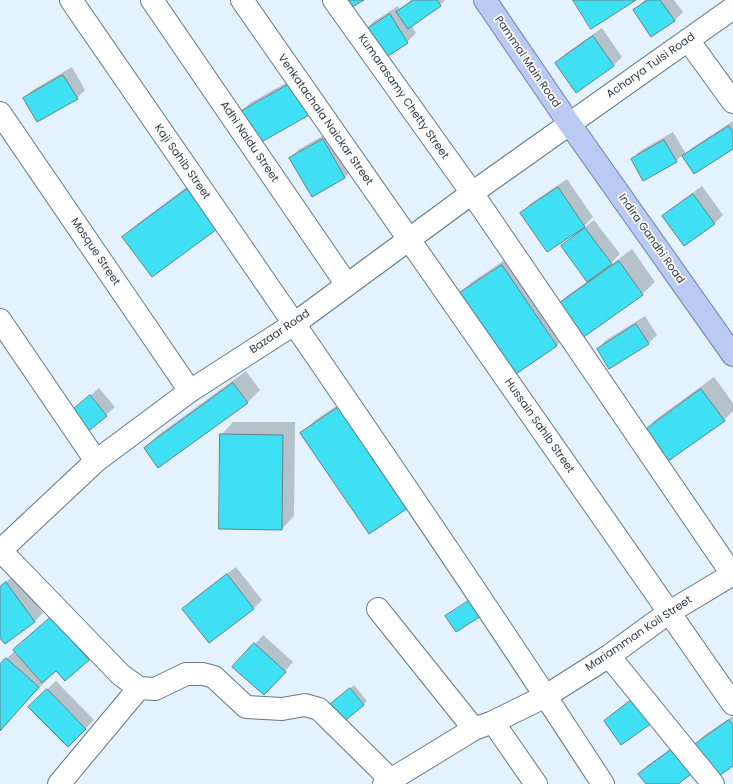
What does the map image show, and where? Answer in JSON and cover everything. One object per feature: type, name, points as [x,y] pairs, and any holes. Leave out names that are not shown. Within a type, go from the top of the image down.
[{"type":"main road","name":"Pammal Main Road","points":[[485,0],[570,123]]},
{"type":"main road","name":"Indira Gandhi Road","points":[[570,123],[733,356]]},
{"type":"street","name":"Kaji Sahib Street","points":[[71,0],[294,324],[546,696],[603,784]]},
{"type":"street","name":"Adhi Naidu Street","points":[[152,0],[347,285]]},
{"type":"street","name":"Venkatachala Naickar Street","points":[[242,0],[409,239]]},
{"type":"street","name":"Kumarasamy Chetty Street","points":[[334,0],[472,193],[732,574]]},
{"type":"street","name":"Acharya Tulsi Road","points":[[570,123],[688,40],[728,6]]},
{"type":"street","points":[[688,40],[733,102]]},
{"type":"street","name":"Mosque Street","points":[[0,113],[190,391]]},
{"type":"street","name":"Bazaar Road","points":[[0,551],[96,461],[190,391],[294,324],[570,123]]},
{"type":"street","name":"Hussain Sahib Street","points":[[409,239],[668,613],[733,704]]},
{"type":"street","points":[[0,320],[96,461]]},
{"type":"street","points":[[0,551],[121,675],[139,688],[155,689],[186,674],[203,674],[214,677],[246,707],[282,708],[305,705],[319,709],[387,782]]},
{"type":"street","name":"Mariamman Koil Street","points":[[387,782],[484,725],[546,696],[609,656],[668,613],[732,574]]},
{"type":"street","points":[[378,609],[536,784]]},
{"type":"street","points":[[609,656],[712,784]]},
{"type":"street","points":[[59,784],[139,688]]},
{"type":"building","points":[[348,0],[364,0],[352,7]]},
{"type":"building","points":[[414,0],[437,0],[441,6],[408,29],[396,12]]},
{"type":"building","points":[[573,0],[636,0],[591,29]]},
{"type":"building","points":[[648,0],[660,0],[675,21],[651,37],[633,10]]},
{"type":"building","points":[[390,14],[408,43],[382,60],[364,31]]},
{"type":"building","points":[[593,36],[614,66],[576,93],[555,63]]},
{"type":"building","points":[[63,75],[78,99],[37,122],[23,98]]},
{"type":"building","points":[[291,83],[309,115],[258,144],[240,112]]},
{"type":"building","points":[[729,126],[733,132],[733,149],[694,174],[682,156]]},
{"type":"building","points":[[323,139],[345,178],[312,197],[289,158]]},
{"type":"building","points":[[664,140],[677,162],[643,181],[631,159]]},
{"type":"building","points":[[558,187],[585,227],[547,252],[520,213]]},
{"type":"building","points":[[187,189],[217,229],[152,277],[122,237]]},
{"type":"building","points":[[693,194],[715,224],[684,246],[662,216]]},
{"type":"building","points":[[585,228],[612,264],[587,282],[561,246]]},
{"type":"building","points":[[619,261],[643,295],[578,341],[554,307]]},
{"type":"building","points":[[502,265],[557,346],[513,376],[458,294]]},
{"type":"building","points":[[636,324],[649,344],[609,369],[597,349]]},
{"type":"building","points":[[233,383],[248,403],[158,468],[144,448]]},
{"type":"building","points":[[701,389],[725,421],[664,464],[641,433]]},
{"type":"building","points":[[90,395],[107,416],[86,433],[69,413]]},
{"type":"building","points":[[339,407],[408,508],[369,534],[300,433]]},
{"type":"building","points":[[220,434],[283,435],[282,530],[219,529]]},
{"type":"building","points":[[227,574],[254,609],[209,643],[182,609]]},
{"type":"building","points":[[6,582],[35,622],[5,644],[0,638],[0,587]]},
{"type":"building","points":[[470,600],[481,616],[456,632],[445,616]]},
{"type":"building","points":[[51,617],[89,660],[65,681],[56,671],[42,683],[13,650]]},
{"type":"building","points":[[254,643],[286,672],[264,695],[232,667]]},
{"type":"building","points":[[6,658],[39,687],[0,731],[0,664]]},
{"type":"building","points":[[350,688],[364,705],[341,724],[327,707]]},
{"type":"building","points":[[47,689],[86,729],[68,747],[28,707]]},
{"type":"building","points":[[634,698],[652,723],[621,745],[604,721]]},
{"type":"building","points":[[729,720],[733,725],[733,766],[716,778],[694,745]]},
{"type":"building","points":[[675,747],[694,772],[678,784],[646,784],[638,774]]}]
